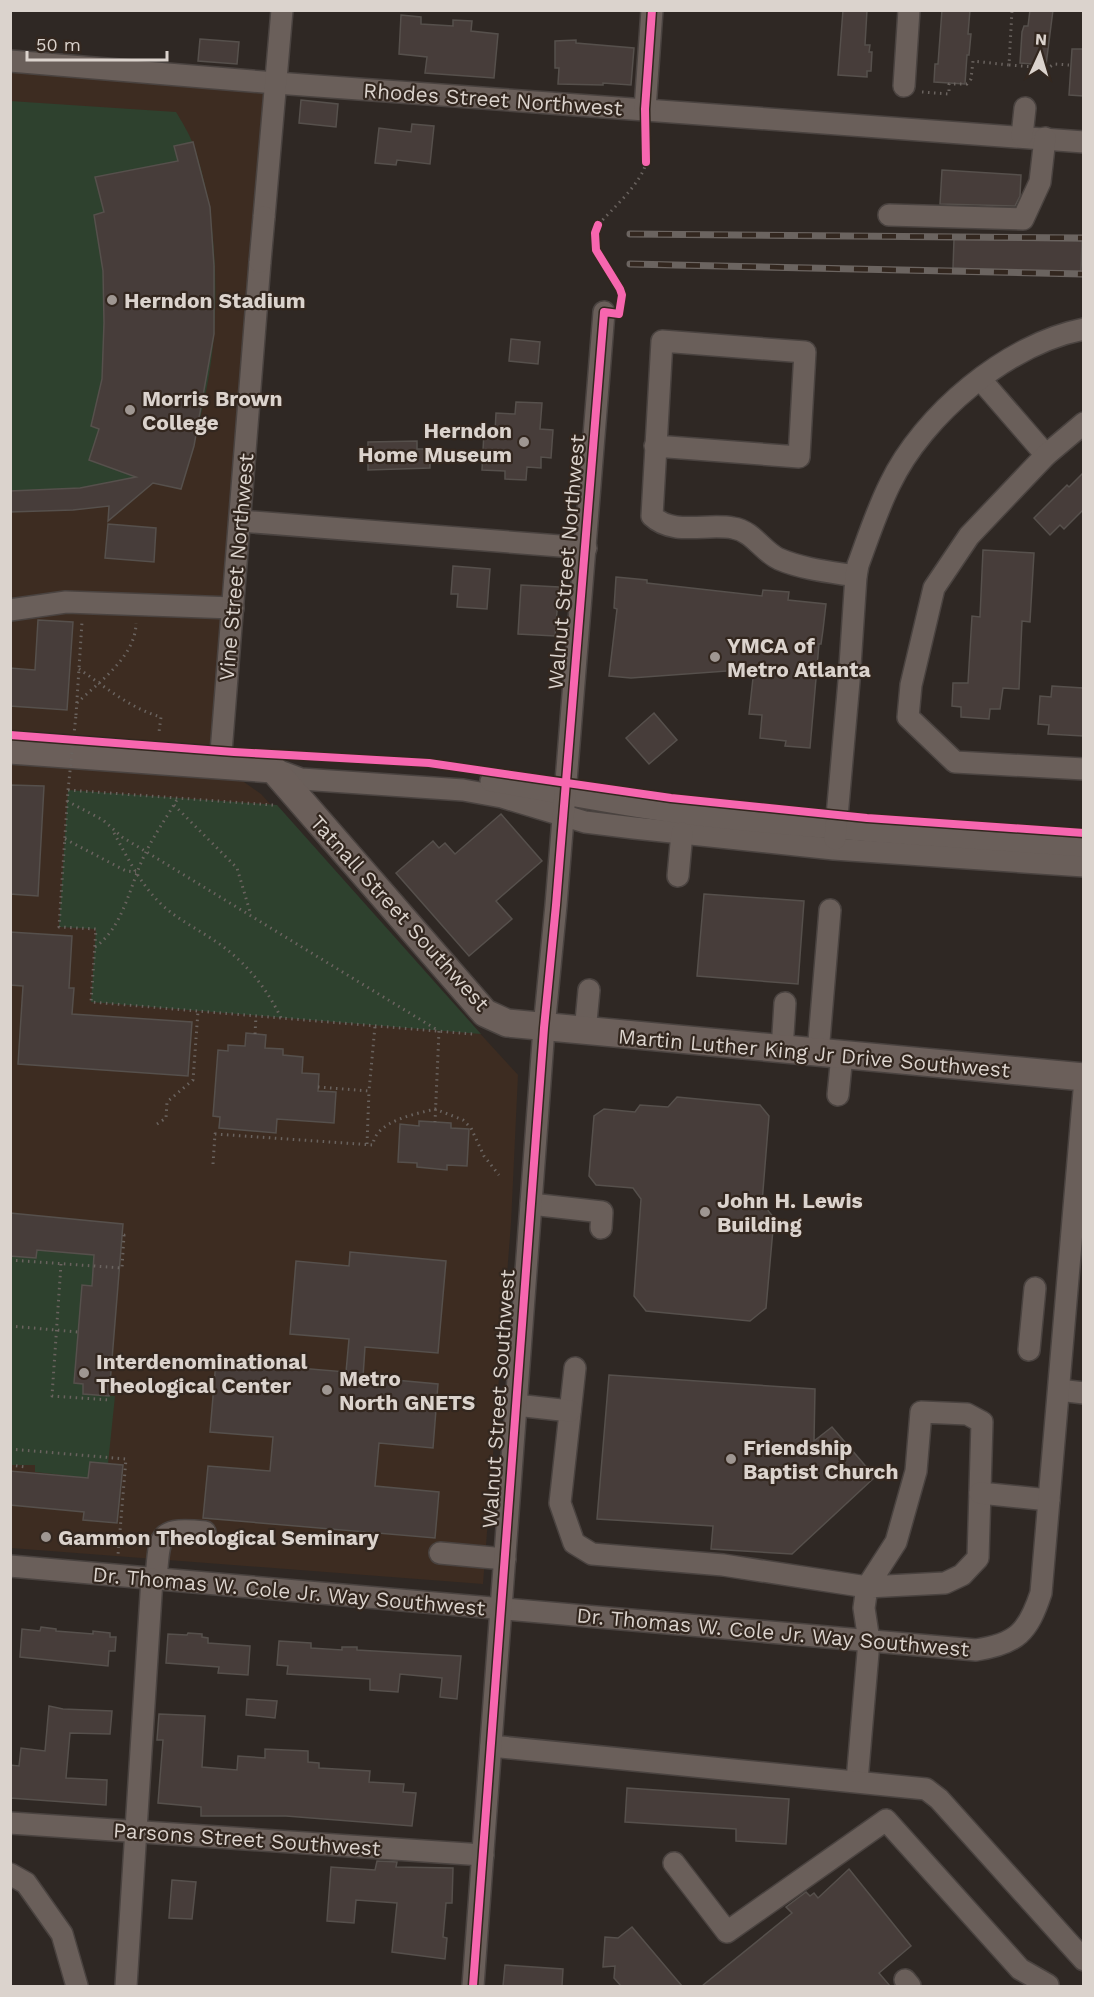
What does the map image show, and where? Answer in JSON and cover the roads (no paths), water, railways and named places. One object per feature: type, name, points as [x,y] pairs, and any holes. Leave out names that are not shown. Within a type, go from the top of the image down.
[{"type":"main road","points":[[10,750],[273,769]]},
{"type":"main road","name":"Tatnall Street Southwest","points":[[273,769],[485,1013],[507,1023],[544,1028]]},
{"type":"main road","name":"Martin Luther King Jr Drive Southwest","points":[[544,1028],[1083,1077]]},
{"type":"street","name":"Vine Street Northwest","points":[[220,765],[282,10]]},
{"type":"street","points":[[645,109],[652,10]]},
{"type":"street","points":[[909,10],[913,89]]},
{"type":"street","name":"Rhodes Street Northwest","points":[[10,61],[276,83],[1083,142]]},
{"type":"street","points":[[1022,136],[1025,108]]},
{"type":"street","points":[[889,214],[1023,219],[1040,182],[1045,138]]},
{"type":"street","name":"Walnut Street Northwest","points":[[564,805],[604,312]]},
{"type":"street","points":[[834,849],[856,576],[858,565],[890,484],[913,447],[937,417],[969,388],[999,366],[1038,345],[1083,329]]},
{"type":"street","points":[[655,446],[799,457],[805,352],[662,342],[655,446],[652,516],[659,523],[684,527],[734,528],[748,533],[777,558],[817,569],[856,576]]},
{"type":"street","points":[[981,380],[1046,455]]},
{"type":"street","points":[[1083,423],[1046,455],[969,536],[934,588],[911,685],[909,717],[955,762],[1083,770]]},
{"type":"street","points":[[240,521],[586,548]]},
{"type":"street","points":[[10,610],[66,602],[233,608]]},
{"type":"street","points":[[273,769],[301,779],[463,790],[564,805],[677,812],[1083,846]]},
{"type":"street","points":[[564,805],[585,822],[834,849],[1083,866]]},
{"type":"street","name":"Walnut Street Southwest","points":[[473,1986],[544,1028],[564,805]]},
{"type":"street","points":[[678,876],[682,833]]},
{"type":"street","points":[[830,910],[830,1054],[838,1095]]},
{"type":"street","points":[[585,1032],[589,990]]},
{"type":"street","points":[[782,1050],[784,1003]]},
{"type":"street","name":"Dr. Thomas W. Cole Jr. Way Southwest","points":[[10,1566],[976,1650],[998,1647],[1018,1635],[1033,1617],[1041,1593],[1083,1091]]},
{"type":"street","points":[[531,1204],[602,1212],[601,1228]]},
{"type":"street","points":[[1029,1350],[1035,1288]]},
{"type":"street","points":[[575,1368],[560,1503],[574,1543],[592,1554],[723,1565],[867,1587],[945,1583],[962,1575],[978,1558],[982,1422],[967,1414],[921,1412],[916,1471],[896,1542],[867,1587],[864,1608],[869,1641],[857,1781]]},
{"type":"street","points":[[1059,1390],[1083,1393]]},
{"type":"street","points":[[516,1405],[570,1410]]},
{"type":"street","points":[[980,1493],[1049,1500]]},
{"type":"street","points":[[126,1986],[154,1579],[159,1546],[166,1534],[178,1529],[205,1532]]},
{"type":"street","points":[[440,1553],[505,1559]]},
{"type":"street","points":[[491,1746],[926,1789],[939,1799],[1083,1960]]},
{"type":"street","points":[[674,1863],[727,1932],[886,1820],[1020,1969],[1048,1986]]},
{"type":"street","name":"Parsons Street Southwest","points":[[10,1822],[483,1855]]},
{"type":"street","points":[[10,1874],[26,1883],[62,1934],[78,1986]]},
{"type":"railway","points":[[630,234],[1082,238]]},
{"type":"railway","points":[[630,264],[1082,274]]},
{"type":"place","name":"Herndon Stadium","points":[[112,300]]},
{"type":"place","name":"Morris Brown College","points":[[130,410]]},
{"type":"place","name":"Herndon Home Museum","points":[[524,442]]},
{"type":"place","name":"YMCA of Metro Atlanta","points":[[715,657]]},
{"type":"place","name":"John H. Lewis Building","points":[[705,1212]]},
{"type":"place","name":"Interdenominational Theological Center","points":[[84,1373]]},
{"type":"place","name":"Metro North GNETS","points":[[327,1390]]},
{"type":"place","name":"Friendship Baptist Church","points":[[731,1459]]},
{"type":"place","name":"Gammon Theological Seminary","points":[[46,1537]]}]
